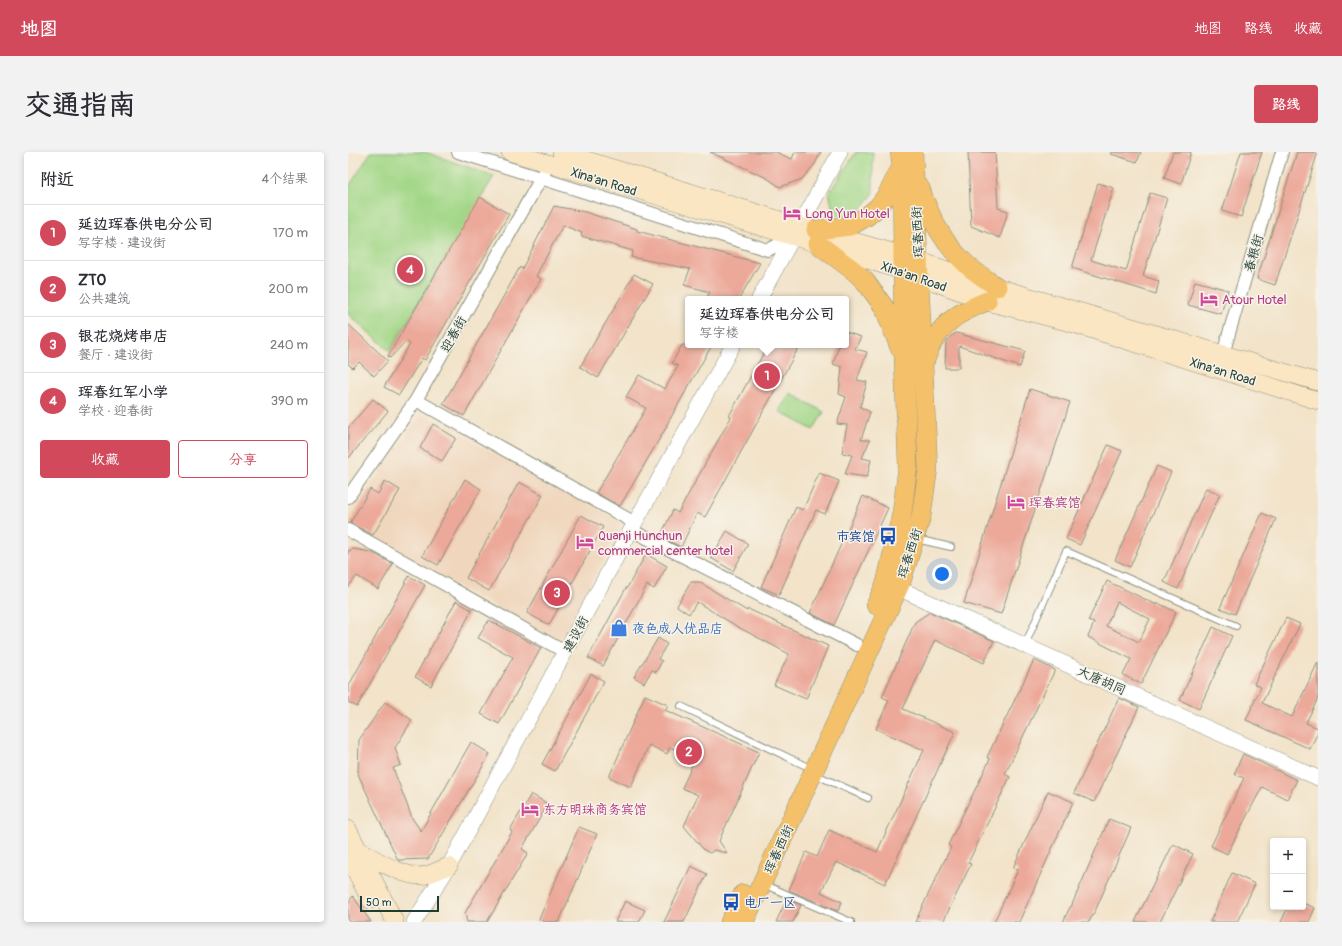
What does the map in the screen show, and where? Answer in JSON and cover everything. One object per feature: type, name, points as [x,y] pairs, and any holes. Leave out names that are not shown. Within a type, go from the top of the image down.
[{"type":"main road","name":"Xina'an Road","points":[[510,152],[545,171],[807,234]]},
{"type":"main road","name":"Xina'an Road","points":[[561,152],[807,234],[911,266],[992,294],[1068,316],[1223,354],[1318,382]]},
{"type":"main road","points":[[807,234],[850,226],[866,217],[878,207],[887,195],[907,160]]},
{"type":"main road","points":[[907,160],[937,229],[953,251],[968,265],[992,294],[951,320],[935,337],[923,363]]},
{"type":"main road","name":"珲春西街","points":[[730,922],[808,769],[914,539],[921,517],[928,469],[923,363],[911,266],[907,160]]},
{"type":"main road","points":[[807,234],[853,270],[865,282],[884,306],[904,360]]},
{"type":"main road","name":"珲春西街","points":[[744,922],[762,884],[857,645],[892,585],[908,466],[904,360],[911,266]]},
{"type":"main road","name":"Xina'an Road","points":[[1068,316],[1318,400]]},
{"type":"main road","points":[[348,829],[353,853],[381,922]]},
{"type":"main road","points":[[353,853],[389,868],[406,873],[424,875],[449,866]]},
{"type":"main road","points":[[353,853],[395,922]]},
{"type":"street","points":[[458,152],[545,171]]},
{"type":"street","points":[[761,296],[807,234],[840,152]]},
{"type":"street","name":"春粮街","points":[[1223,354],[1282,152]]},
{"type":"street","name":"迎春街","points":[[348,497],[416,400],[545,171]]},
{"type":"street","name":"建设街","points":[[414,922],[449,866],[731,348]]},
{"type":"street","points":[[416,400],[633,527],[857,645]]},
{"type":"street","points":[[348,530],[565,652]]},
{"type":"street","name":"大唐胡同","points":[[892,585],[1318,778]]},
{"type":"lane","points":[[914,539],[951,547]]},
{"type":"lane","points":[[1025,645],[1066,551],[1236,626]]},
{"type":"lane","points":[[681,706],[868,798]]},
{"type":"lane","points":[[762,884],[850,922]]},
{"type":"shaded area","points":[[422,414],[623,523],[559,642],[348,525],[348,518]]},
{"type":"green space","points":[[371,152],[425,152],[494,176],[390,351],[348,314],[348,188]]},
{"type":"green space","points":[[856,152],[873,152],[873,194],[856,215],[840,217],[833,210],[829,193]]},
{"type":"green space","points":[[790,393],[824,412],[813,430],[779,411]]},
{"type":"building","points":[[710,152],[778,152],[792,159],[795,152],[821,152],[815,164],[802,179],[780,187],[767,178]]},
{"type":"building","points":[[968,152],[995,152],[998,208],[1008,211],[1000,238],[971,226]]},
{"type":"building","points":[[1111,152],[1141,152],[1137,162],[1111,154]]},
{"type":"building","points":[[1173,152],[1191,152],[1181,184],[1164,178]]},
{"type":"building","points":[[1241,152],[1262,152],[1241,217],[1222,211]]},
{"type":"building","points":[[1297,152],[1318,152],[1275,285],[1257,279]]},
{"type":"building","points":[[1098,183],[1114,188],[1091,260],[1126,271],[1150,193],[1167,198],[1143,276],[1159,281],[1156,294],[1072,268]]},
{"type":"building","points":[[480,197],[509,214],[425,360],[422,358],[399,395],[384,387],[410,344],[406,341],[390,358],[388,356]]},
{"type":"building","points":[[554,206],[585,212],[637,229],[637,231],[760,263],[741,296],[708,296],[710,292],[684,285],[690,269],[631,257],[633,251],[581,236],[582,233],[563,225],[536,276],[541,279],[464,416],[443,404],[520,267],[522,269]]},
{"type":"building","points":[[634,274],[653,284],[598,378],[580,367]]},
{"type":"building","points":[[1195,281],[1228,290],[1221,314],[1188,305]]},
{"type":"building","points":[[348,324],[388,361],[374,376],[359,362],[353,368],[348,364]]},
{"type":"building","points":[[849,333],[861,337],[855,349],[867,352],[857,380],[867,382],[860,407],[870,412],[861,440],[870,440],[862,458],[871,460],[867,477],[845,474],[852,455],[842,453],[847,425],[837,424],[846,397],[839,394],[842,367],[833,364],[838,348],[849,348]]},
{"type":"building","points":[[956,333],[1025,351],[1020,367],[959,346],[959,368],[945,368],[946,342]]},
{"type":"building","points":[[682,345],[685,345],[685,348],[710,348],[620,506],[596,493],[646,408],[626,397],[639,375],[665,389],[678,366],[672,363]]},
{"type":"building","points":[[766,348],[798,348],[705,517],[697,513],[681,547],[660,537],[673,510],[678,513],[731,417],[729,416]]},
{"type":"building","name":"珲春宾馆","points":[[1030,389],[1070,402],[1001,614],[964,603]]},
{"type":"building","points":[[373,399],[388,411],[348,459],[348,428]]},
{"type":"building","points":[[433,424],[456,438],[442,461],[420,448]]},
{"type":"building","points":[[1108,445],[1122,451],[1080,545],[1066,539]]},
{"type":"building","points":[[1157,466],[1171,472],[1130,567],[1115,560]]},
{"type":"building","points":[[819,473],[839,481],[825,514],[816,510],[779,595],[761,587],[796,507],[803,510]]},
{"type":"building","points":[[465,479],[481,489],[438,565],[422,556]]},
{"type":"building","points":[[385,481],[400,490],[373,535],[350,523],[370,489],[378,494]]},
{"type":"building","points":[[519,482],[543,495],[489,591],[466,578]]},
{"type":"building","points":[[1206,488],[1220,494],[1178,589],[1164,582]]},
{"type":"building","points":[[863,496],[888,508],[834,625],[810,613]]},
{"type":"building","points":[[1262,513],[1276,519],[1235,614],[1220,608]]},
{"type":"building","points":[[581,515],[603,527],[549,625],[527,613]]},
{"type":"building","points":[[727,531],[748,544],[733,571],[711,558]]},
{"type":"building","points":[[354,549],[371,552],[393,564],[378,589],[357,576],[348,587],[348,551]]},
{"type":"building","points":[[646,554],[667,566],[654,589],[647,585],[603,666],[588,658]]},
{"type":"building","points":[[409,576],[425,585],[357,707],[348,702],[348,687]]},
{"type":"building","points":[[1107,581],[1157,605],[1158,603],[1176,612],[1141,684],[1123,675],[1131,659],[1088,637],[1094,623],[1088,621]],"holes":[[[1117,602],[1150,619],[1139,642],[1106,626]]]},
{"type":"building","points":[[691,582],[699,582],[747,611],[748,609],[828,646],[806,699],[774,685],[789,654],[738,627],[697,602],[689,614],[677,606]]},
{"type":"building","points":[[456,601],[472,610],[431,686],[415,677]]},
{"type":"building","points":[[930,612],[994,641],[984,663],[935,640],[903,709],[955,732],[885,884],[836,862],[821,892],[842,902],[838,911],[789,890],[806,852],[817,857],[829,830],[877,852],[924,750],[876,729],[889,700],[882,697],[915,622]]},
{"type":"building","points":[[1286,618],[1300,624],[1262,703],[1292,717],[1318,662],[1318,698],[1306,723],[1318,728],[1318,732],[1310,749],[1246,720],[1261,687],[1254,684]]},
{"type":"building","points":[[489,620],[541,648],[499,724],[481,714],[513,657],[478,638]]},
{"type":"building","points":[[1213,627],[1232,636],[1199,709],[1180,700]]},
{"type":"building","points":[[658,638],[667,644],[658,659],[662,661],[656,672],[652,670],[644,683],[634,677]]},
{"type":"building","points":[[1034,660],[1055,670],[1005,774],[1010,777],[968,863],[971,864],[943,922],[915,922],[951,847],[948,845],[990,759],[987,757]]},
{"type":"building","points":[[591,674],[604,681],[555,771],[542,764]]},
{"type":"building","points":[[645,695],[668,705],[665,710],[759,752],[719,841],[727,853],[714,850],[710,853],[704,850],[684,826],[698,795],[682,788],[695,759],[670,747],[667,754],[649,745],[631,787],[609,777]]},
{"type":"building","points":[[1119,698],[1139,707],[1094,802],[1074,793]]},
{"type":"building","points":[[385,702],[412,720],[395,748],[401,765],[393,768],[412,818],[421,831],[471,742],[490,754],[428,859],[398,860],[358,774],[359,740]]},
{"type":"building","points":[[1243,754],[1297,780],[1287,799],[1262,787],[1227,854],[1211,846],[1244,778],[1234,774]]},
{"type":"building","points":[[1048,791],[1073,802],[1019,922],[994,922],[1018,870],[1013,868]]},
{"type":"building","points":[[531,794],[548,804],[522,849],[528,853],[487,922],[467,922],[465,913],[512,832],[510,830]]},
{"type":"building","points":[[1109,819],[1131,828],[1096,909],[1089,922],[1063,922],[1071,907]]},
{"type":"building","points":[[579,827],[597,834],[559,922],[545,922],[539,919]]},
{"type":"building","points":[[1173,844],[1193,854],[1160,922],[1135,922]]},
{"type":"building","points":[[691,866],[707,874],[684,922],[664,922]]},
{"type":"building","points":[[1232,873],[1255,884],[1237,922],[1210,922]]},
{"type":"building","points":[[353,896],[371,922],[348,922],[348,903]]},
{"type":"building","points":[[787,899],[801,905],[793,922],[776,922]]},
{"type":"building","points":[[625,901],[645,910],[639,922],[615,922]]},
{"type":"building","points":[[1306,904],[1315,908],[1309,922],[1281,922],[1287,910],[1306,910]]},
{"type":"place","name":"Long Yun Hotel","points":[[792,213]]},
{"type":"place","name":"珲春红军小学","points":[[410,270]]},
{"type":"place","name":"Atour Hotel","points":[[1209,299]]},
{"type":"place","name":"延边珲春供电分公司","points":[[767,376]]},
{"type":"place","name":"珲春宾馆","points":[[1016,502]]},
{"type":"place","name":"市宾馆","points":[[888,536]]},
{"type":"place","name":"Quanji Hunchun commercial center hotel","points":[[585,542]]},
{"type":"place","name":"银花烧烤串店","points":[[557,593]]},
{"type":"place","name":"夜色成人优品店","points":[[619,628]]},
{"type":"place","name":"ZTO","points":[[689,752]]},
{"type":"place","name":"东方明珠商务宾馆","points":[[530,809]]},
{"type":"place","name":"电厂一区","points":[[731,902]]}]
